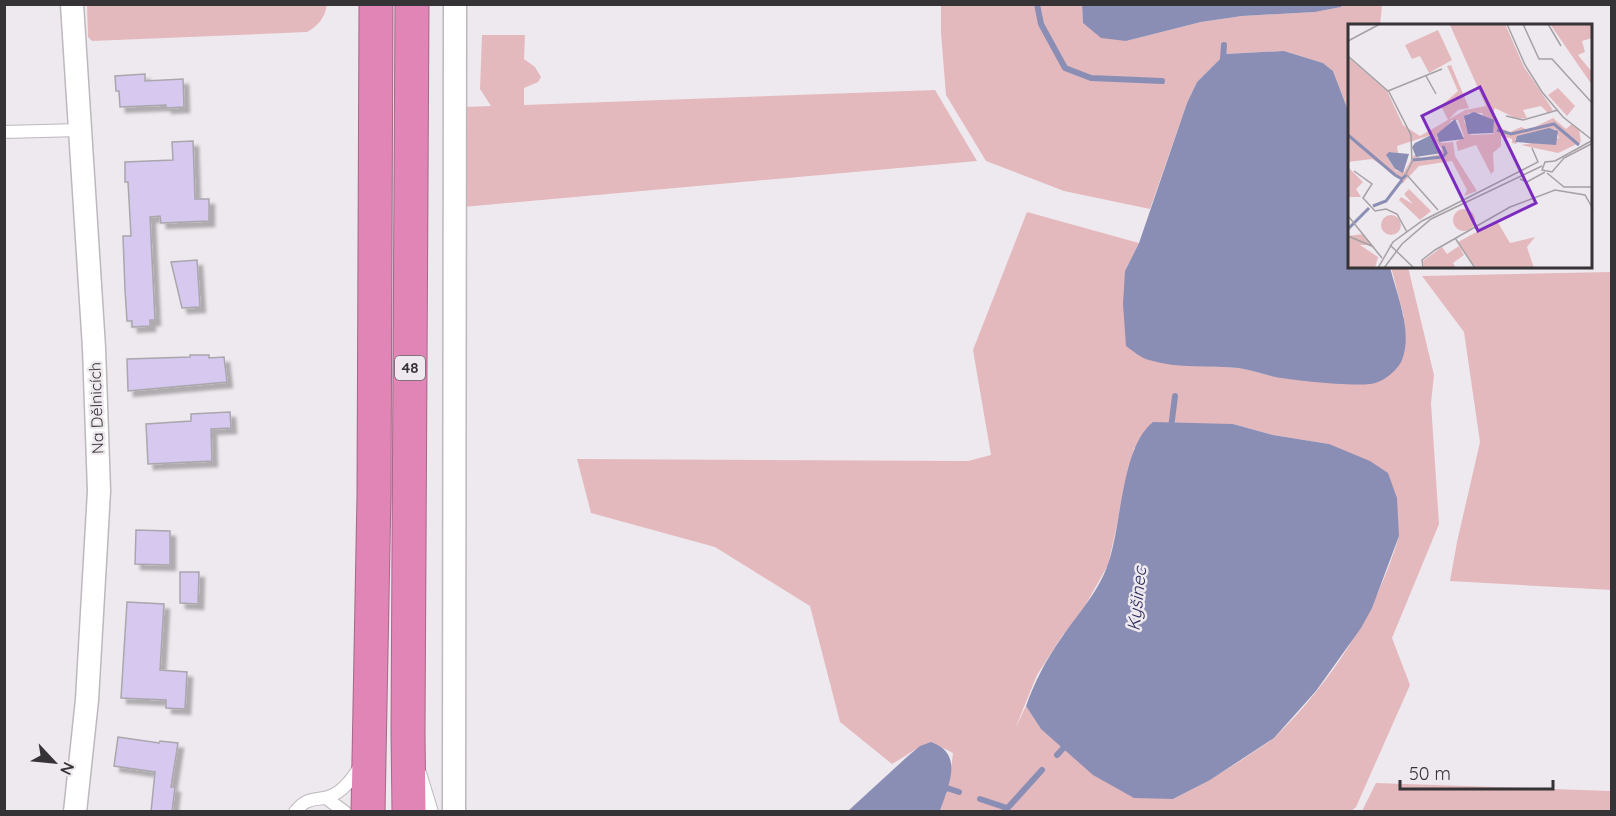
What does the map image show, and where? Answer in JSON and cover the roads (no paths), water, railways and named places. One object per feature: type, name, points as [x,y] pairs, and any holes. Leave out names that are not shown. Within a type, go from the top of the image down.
[{"type":"highway","name":"48","points":[[368,812],[374,494],[376,4]]},
{"type":"highway","name":"48","points":[[409,812],[412,4]]},
{"type":"street","name":"Na Dělnicích","points":[[72,4],[94,348],[99,491],[87,700],[75,812]]},
{"type":"street","points":[[454,812],[455,4]]},
{"type":"lane","points":[[4,132],[80,130]]},
{"type":"lane","points":[[296,812],[300,805],[313,798],[326,798],[352,780],[362,763],[369,732]]},
{"type":"lane","points":[[408,732],[432,812]]},
{"type":"lane","points":[[326,798],[345,812]]},
{"type":"water","points":[[1082,4],[1342,5],[1315,12],[1242,16],[1201,22],[1126,41],[1101,38],[1083,23]]},
{"type":"water","points":[[1284,51],[1323,63],[1333,71],[1348,110],[1348,268],[1390,268],[1405,325],[1405,349],[1402,360],[1397,368],[1382,380],[1355,385],[1325,383],[1275,377],[1239,368],[1171,365],[1146,359],[1126,346],[1123,304],[1125,271],[1139,243],[1187,103],[1197,82],[1225,54]]},
{"type":"water","points":[[1153,422],[1233,424],[1273,435],[1329,444],[1370,461],[1388,473],[1397,498],[1399,536],[1372,608],[1361,628],[1316,691],[1274,738],[1210,780],[1173,799],[1134,798],[1093,775],[1041,729],[1026,706],[1051,654],[1094,593],[1104,574],[1113,548],[1128,468],[1134,449],[1142,434]]},
{"type":"water","points":[[931,742],[948,754],[951,763],[950,781],[940,811],[848,811],[920,746]]},
{"type":"waterway","name":"Kyšinec","points":[[1037,4],[1041,24],[1065,68],[1091,78],[1162,81]]},
{"type":"waterway","points":[[1223,59],[1224,45]]},
{"type":"waterway","name":"Kyšinec","points":[[1171,428],[1175,396]]},
{"type":"waterway","name":"Kyšinec","points":[[1057,755],[1067,744]]},
{"type":"waterway","name":"Kyšinec","points":[[1004,812],[1042,770]]},
{"type":"waterway","points":[[941,793],[947,788],[959,792]]},
{"type":"waterway","points":[[980,799],[1007,808]]}]
